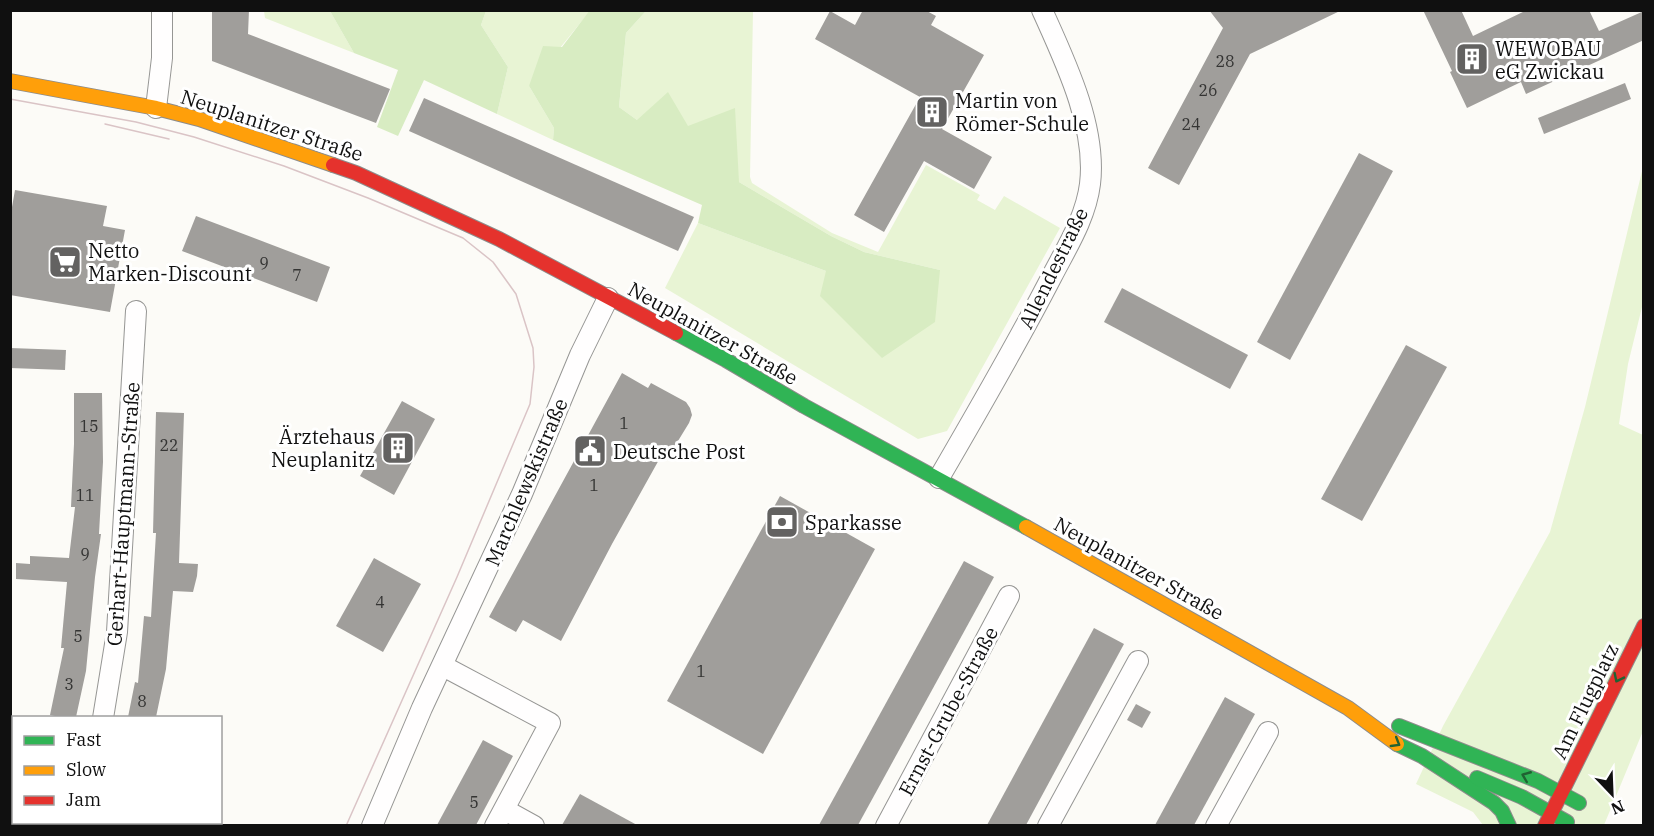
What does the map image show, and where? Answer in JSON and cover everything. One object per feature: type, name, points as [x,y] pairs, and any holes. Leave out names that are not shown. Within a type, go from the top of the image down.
[{"type":"street","points":[[156,108],[162,58],[162,10]]},
{"type":"street","name":"Allendestraße","points":[[939,478],[1035,310],[1081,218],[1090,184],[1089,144],[1080,105],[1071,74],[1042,10]]},
{"type":"street","name":"Neuplanitzer Straße","points":[[14,81],[156,108],[198,119],[356,173],[532,255],[726,360],[804,406],[939,478],[1348,708],[1394,743],[1522,797],[1552,812],[1567,824],[1580,798],[1562,794],[1538,781],[1348,708]]},
{"type":"street","name":"Marchlewskistraße","points":[[372,825],[422,708],[522,494],[580,355],[608,298]]},
{"type":"street","name":"Gerhart-Hauptmann-Straße","points":[[103,716],[117,632],[135,310]]},
{"type":"street","name":"Ernst-Grube-Straße","points":[[886,825],[1009,596]]},
{"type":"street","name":"Am Flugplatz","points":[[1562,794],[1644,626]]},
{"type":"street","name":"Am Flugplatz","points":[[1608,729],[1644,655]]},
{"type":"street","points":[[1048,825],[1138,661]]},
{"type":"street","points":[[443,666],[550,723],[500,818],[534,825]]},
{"type":"street","points":[[1216,825],[1268,732]]},
{"type":"street","name":"Neuplanitzer Straße","points":[[1422,756],[1494,803],[1502,811],[1509,825]]},
{"type":"street","points":[[1545,825],[1562,794]]},
{"type":"green space","points":[[590,10],[646,11],[626,33],[619,107],[637,120],[668,92],[688,126],[735,108],[739,182],[831,236],[864,252],[940,270],[935,322],[882,358],[820,296],[826,271],[698,223],[702,205],[553,140],[554,128],[529,86],[543,46],[562,47]]},
{"type":"green space","points":[[264,11],[330,11],[354,53],[265,18]]},
{"type":"green space","points":[[330,11],[486,11],[481,25],[508,67],[497,114],[424,80],[398,136],[377,127],[398,70],[354,53]]},
{"type":"green space","points":[[486,11],[590,11],[529,86],[554,128],[553,140],[497,114],[508,67],[481,25]]},
{"type":"green space","points":[[646,11],[753,11],[750,177],[752,183],[832,233],[878,252],[926,165],[980,195],[977,200],[995,210],[1004,196],[1060,228],[947,431],[918,439],[665,288],[698,223],[826,271],[940,270],[864,252],[831,236],[739,182],[688,126],[637,120],[619,107],[626,33]]},
{"type":"green space","points":[[1643,167],[1643,303],[1628,364],[1619,424],[1643,435],[1643,731],[1604,825],[1483,825],[1473,812],[1416,784],[1443,726],[1550,532],[1585,407]]},
{"type":"building","points":[[212,10],[249,10],[248,34],[390,89],[376,123],[212,61]]},
{"type":"building","name":"Martin von Römer-Schule","points":[[863,10],[925,10],[936,16],[931,25],[984,55],[942,129],[992,157],[974,189],[924,161],[884,232],[854,215],[920,97],[815,39],[830,11],[855,25]]},
{"type":"building","points":[[1209,10],[1342,10],[1250,54],[1179,185],[1148,168],[1223,28]]},
{"type":"building","points":[[1423,10],[1461,10],[1473,36],[1527,10],[1589,10],[1599,31],[1644,11],[1644,40],[1526,94],[1521,82],[1467,108]]},
{"type":"building","points":[[1625,83],[1631,99],[1544,134],[1538,118]]},
{"type":"building","points":[[424,98],[694,217],[678,251],[409,131]]},
{"type":"building","points":[[1359,153],[1393,171],[1290,360],[1257,342]]},
{"type":"building","name":"Netto Marken-Discount","points":[[15,190],[107,206],[103,226],[125,230],[110,312],[10,295],[10,206],[12,207]]},
{"type":"building","points":[[196,216],[330,267],[317,302],[182,251]]},
{"type":"building","points":[[1122,288],[1248,355],[1230,389],[1104,322]]},
{"type":"building","points":[[1406,345],[1447,367],[1362,521],[1321,499]]},
{"type":"building","points":[[10,348],[66,350],[65,370],[10,368]]},
{"type":"building","points":[[622,373],[648,388],[651,383],[686,402],[692,415],[689,423],[670,454],[665,449],[561,641],[523,620],[516,632],[489,617]]},
{"type":"building","points":[[74,393],[102,393],[103,462],[99,534],[101,534],[86,671],[76,716],[55,716],[50,715],[64,648],[61,648],[67,582],[16,579],[16,563],[30,564],[30,556],[69,558],[75,507],[71,507]]},
{"type":"building","name":"Ärztehaus Neuplanitz","points":[[402,401],[435,419],[394,495],[360,476]]},
{"type":"building","points":[[156,412],[184,413],[179,563],[198,564],[197,576],[193,592],[173,591],[166,669],[156,716],[128,716],[135,682],[138,683],[144,616],[151,617],[156,533],[153,533]]},
{"type":"building","points":[[780,496],[875,549],[763,754],[667,701]]},
{"type":"building","points":[[374,558],[421,584],[383,652],[336,626]]},
{"type":"building","points":[[964,561],[994,577],[858,825],[819,825]]},
{"type":"building","points":[[1094,628],[1124,644],[1026,825],[987,825]]},
{"type":"building","points":[[1225,697],[1255,714],[1194,825],[1155,825]]},
{"type":"building","points":[[1136,704],[1151,712],[1142,728],[1127,720]]},
{"type":"building","points":[[483,740],[513,756],[476,825],[437,825]]},
{"type":"building","points":[[580,794],[637,825],[562,825]]},
{"type":"tram line","points":[[10,99],[136,122],[194,137],[284,166],[368,198],[463,238],[493,262],[516,294],[533,348],[534,367],[530,404],[457,577],[346,826]]},
{"type":"tram line","points":[[105,124],[169,139]]},
{"type":"traffic: fast","points":[[676,333],[1026,527]]},
{"type":"traffic: fast","points":[[1399,726],[1538,781],[1579,803]]},
{"type":"traffic: fast","points":[[1397,744],[1422,756],[1494,803],[1502,811],[1509,826]]},
{"type":"traffic: fast","points":[[1477,778],[1522,797],[1567,822]]},
{"type":"traffic: slow","points":[[10,81],[156,108],[199,119],[333,165]]},
{"type":"traffic: slow","points":[[1026,527],[1348,708],[1397,744]]},
{"type":"traffic: jam","points":[[333,165],[356,173],[499,239],[676,333]]},
{"type":"traffic: jam","points":[[1545,826],[1644,626]]},
{"type":"place","name":"WEWOBAU eG Zwickau","points":[[1472,59]]},
{"type":"place","name":"Martin von Römer-Schule","points":[[932,112]]},
{"type":"place","name":"Netto Marken-Discount","points":[[65,262]]},
{"type":"place","name":"Ärztehaus Neuplanitz","points":[[398,448]]},
{"type":"place","name":"Deutsche Post","points":[[590,451]]},
{"type":"place","name":"Sparkasse","points":[[782,522]]}]
